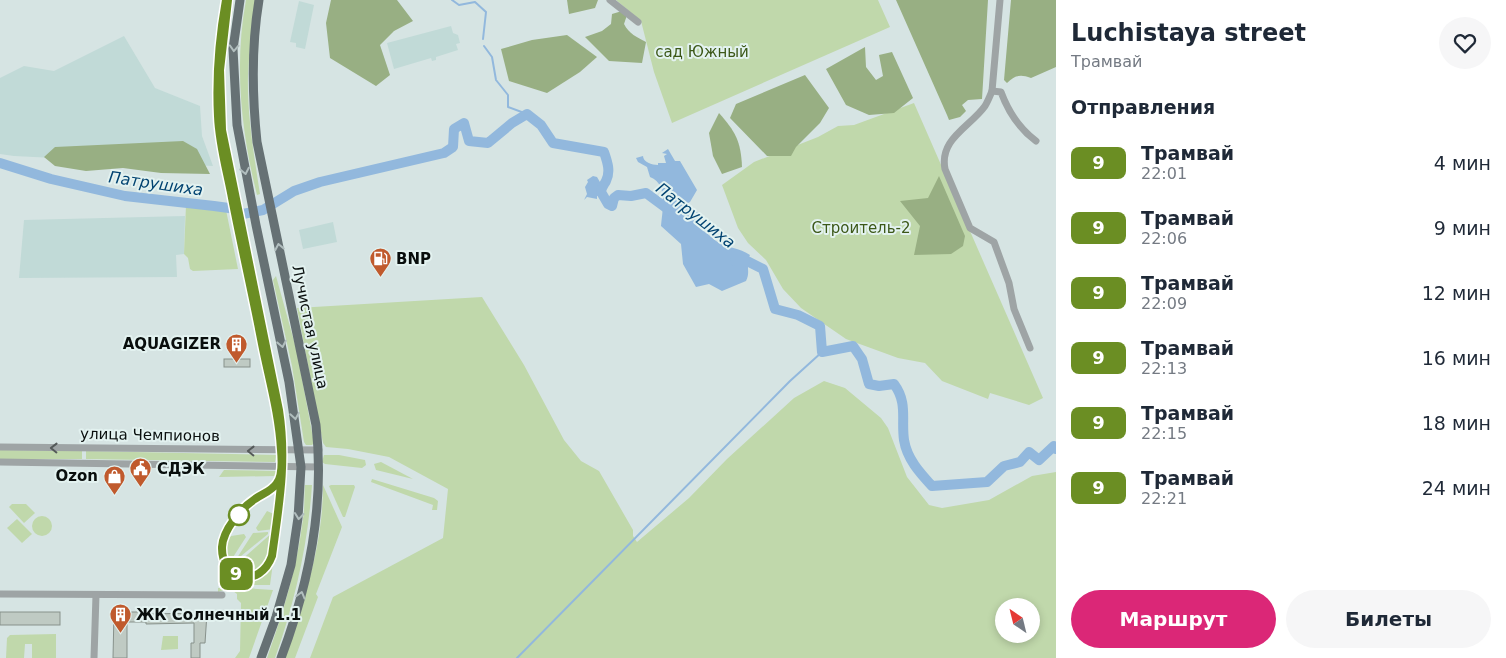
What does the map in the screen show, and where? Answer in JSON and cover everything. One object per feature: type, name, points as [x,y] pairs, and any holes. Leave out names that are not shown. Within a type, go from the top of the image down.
[{"type":"main road","name":"Лучистая улица","points":[[240,0],[234,43],[233,72],[238,135],[280,335],[300,450],[301,467],[298,518],[291,565],[276,617],[261,658]]},
{"type":"main road","name":"Лучистая улица","points":[[259,0],[253,44],[253,98],[258,149],[306,377],[319,450],[320,467],[318,512],[312,550],[292,631],[281,658]]},
{"type":"street","points":[[610,0],[638,22]]},
{"type":"street","points":[[1000,0],[992,91],[986,105],[951,140],[943,161],[970,228],[994,242],[1009,283],[1014,309],[1030,348]]},
{"type":"street","points":[[992,91],[1001,92],[1006,107],[1027,135],[1036,141]]},
{"type":"street","name":"улица Чемпионов","points":[[0,447],[319,450]]},
{"type":"street","name":"улица Чемпионов","points":[[0,462],[320,467]]},
{"type":"street","points":[[0,594],[222,595]]},
{"type":"street","points":[[94,658],[96,595]]},
{"type":"shaded area","points":[[299,1],[314,5],[305,49],[296,47],[296,43],[290,42]]},
{"type":"shaded area","points":[[451,26],[453,33],[458,35],[460,43],[456,44],[458,50],[436,57],[436,60],[432,61],[431,58],[394,69],[387,43]]},
{"type":"shaded area","points":[[124,36],[155,88],[200,106],[202,136],[213,166],[0,154],[0,78],[24,66],[54,71]]},
{"type":"shaded area","points":[[185,216],[184,254],[176,255],[177,277],[19,278],[24,220]]},
{"type":"shaded area","points":[[333,222],[337,242],[303,249],[299,230]]},
{"type":"green space","points":[[246,0],[256,0],[250,47],[248,91],[251,135],[260,194],[257,195],[247,147],[241,98],[240,49]]},
{"type":"green space","points":[[331,0],[397,0],[413,21],[394,31],[380,45],[390,75],[376,86],[330,58],[326,23]]},
{"type":"green space","points":[[567,0],[598,0],[595,8],[569,14]]},
{"type":"green space","name":"сад Южный","points":[[616,0],[878,0],[890,27],[672,123],[654,72],[641,21]]},
{"type":"green space","points":[[896,0],[988,0],[982,99],[968,100],[962,105],[966,111],[960,117],[949,120]]},
{"type":"green space","points":[[1011,0],[1056,0],[1056,67],[1031,78],[1024,76],[1016,77],[1007,83],[1004,80]]},
{"type":"green space","points":[[622,11],[627,15],[624,24],[628,30],[646,42],[642,63],[609,61],[585,37],[602,31],[611,24],[612,14]]},
{"type":"green space","points":[[567,35],[597,57],[580,72],[547,93],[509,81],[501,49],[532,40]]},
{"type":"green space","points":[[865,47],[866,67],[876,80],[883,76],[879,55],[892,52],[913,98],[894,113],[869,115],[846,105],[826,69]]},
{"type":"green space","points":[[805,75],[829,108],[820,123],[796,147],[791,156],[767,156],[730,118],[736,104]]},
{"type":"green space","name":"Строитель-2","points":[[914,103],[1043,398],[1029,405],[990,393],[988,399],[942,381],[925,363],[898,358],[846,339],[801,308],[783,289],[766,260],[748,243],[738,228],[722,185],[754,162],[818,137],[838,126],[854,125]]},
{"type":"green space","points":[[719,113],[729,125],[739,143],[742,167],[722,174],[713,156],[709,133]]},
{"type":"green space","points":[[183,141],[197,149],[210,174],[161,173],[123,168],[86,171],[55,166],[44,157],[55,147]]},
{"type":"green space","points":[[939,176],[965,236],[963,246],[951,254],[914,255],[920,226],[900,201],[928,198]]},
{"type":"green space","points":[[186,205],[226,210],[238,269],[193,271],[190,269],[188,258],[184,254]]},
{"type":"green space","points":[[276,276],[297,352],[314,443],[312,445],[306,445],[304,442],[292,366],[273,280]]},
{"type":"green space","points":[[482,297],[524,365],[564,440],[581,461],[599,471],[633,530],[633,536],[637,542],[689,498],[727,459],[794,398],[824,381],[845,388],[881,418],[888,428],[907,477],[929,505],[942,508],[989,500],[1032,476],[1056,472],[1056,658],[310,658],[333,597],[443,538],[448,489],[389,457],[326,447],[323,443],[297,308]]},
{"type":"green space","points":[[0,450],[82,451],[82,459],[0,459]]},
{"type":"green space","points":[[86,451],[276,455],[275,462],[86,459]]},
{"type":"green space","points":[[324,455],[339,455],[365,460],[366,465],[362,468],[325,464],[322,462]]},
{"type":"green space","points":[[381,462],[413,479],[376,470],[374,464]]},
{"type":"green space","points":[[224,470],[276,471],[276,476],[219,477]]},
{"type":"green space","points":[[372,479],[434,498],[438,501],[437,510],[432,510],[433,505],[371,482]]},
{"type":"green space","points":[[305,485],[312,485],[300,573],[289,616],[275,658],[267,658],[284,607],[297,555],[304,515]]},
{"type":"green space","points":[[323,485],[342,527],[316,594],[318,597],[295,658],[284,658],[299,616],[316,552],[320,530]]},
{"type":"green space","points":[[354,485],[355,487],[345,517],[343,517],[329,486]]},
{"type":"green space","points":[[12,504],[26,504],[35,513],[24,523],[9,507]]},
{"type":"green space","points":[[267,511],[276,515],[274,529],[258,531],[256,528]]},
{"type":"green space","points":[[38,516],[46,516],[52,522],[52,530],[46,536],[38,536],[32,530],[32,522]]},
{"type":"green space","points":[[17,519],[32,534],[22,543],[7,528]]},
{"type":"green space","points":[[268,532],[268,534],[235,561],[253,533]]},
{"type":"green space","points":[[273,532],[269,559],[262,570],[247,575],[240,574],[231,569]]},
{"type":"green space","points":[[277,533],[270,585],[233,585],[233,575],[245,579],[254,579],[261,576],[267,569],[271,561]]},
{"type":"green space","points":[[244,534],[246,537],[228,565],[224,553],[227,543],[231,536]]},
{"type":"green space","points":[[231,587],[273,590],[249,658],[235,658],[240,651],[241,603],[237,599],[237,594],[229,588],[218,592],[218,588]]},
{"type":"green space","points":[[56,634],[56,658],[32,658],[32,644],[25,644],[24,658],[6,658],[7,638],[10,635]]},
{"type":"green space","points":[[163,636],[178,636],[178,649],[161,650]]},
{"type":"water","points":[[668,149],[675,161],[680,161],[697,190],[690,202],[680,207],[684,210],[693,209],[698,213],[700,228],[716,241],[750,255],[746,281],[722,291],[709,284],[696,287],[683,264],[681,244],[661,226],[663,198],[660,185],[650,177],[647,167],[638,162],[636,158],[643,156],[646,161],[656,165],[658,163],[666,163],[664,156],[667,154],[662,153]]},
{"type":"water","points":[[593,176],[597,177],[604,189],[606,185],[603,196],[606,198],[603,199],[600,195],[597,196],[597,199],[587,197],[584,200],[587,194],[585,187],[588,182],[587,180]]},
{"type":"building","name":"AQUAGIZER","points":[[224,359],[250,359],[250,367],[224,367]]},
{"type":"building","points":[[0,612],[60,612],[60,625],[0,625]]},
{"type":"building","name":"ЖК Солнечный 1.1","points":[[114,612],[146,612],[145,614],[207,613],[205,643],[200,643],[200,658],[191,658],[191,643],[194,643],[194,623],[146,624],[146,622],[127,622],[127,658],[113,658]]},
{"type":"waterway","points":[[452,0],[459,5],[475,2],[486,12],[483,39]]},
{"type":"waterway","points":[[484,46],[492,57],[496,80],[508,95],[508,107],[527,114]]},
{"type":"waterway","name":"Патрушиха","points":[[0,163],[51,179],[125,196],[236,209],[243,214],[263,210],[294,191],[320,182],[444,153],[453,147],[454,129],[464,123],[469,141],[488,143],[512,123],[527,114],[541,125],[553,143],[604,152],[608,174],[601,192],[608,204],[612,206],[614,198],[618,195],[631,196],[646,193],[673,213]]},
{"type":"waterway","name":"Патрушиха","points":[[735,261],[747,261],[763,269],[775,309],[798,315],[820,326],[822,352],[853,346],[862,359],[869,384],[879,386],[894,384],[903,405],[903,432],[908,453],[919,471],[932,486],[987,482],[1004,466],[1020,462],[1029,452],[1039,460],[1054,446],[1056,449]]},
{"type":"waterway","points":[[517,658],[790,381],[822,352]]},
{"type":"tram line","points":[[226,0],[218,72],[217,101],[220,136],[263,351],[277,411],[280,435],[282,458],[281,470],[280,475],[276,483],[271,489],[242,510],[226,533],[223,541],[223,558],[227,567],[240,577],[248,577],[262,571],[268,565],[272,556],[281,483],[282,465],[282,447],[279,410],[222,130],[220,70],[228,0]]},
{"type":"tram line","name":"9","points":[[226,0],[218,45],[219,128],[237,229],[272,385],[279,424],[281,451],[280,478],[277,483],[246,507],[226,532],[222,543],[222,556],[228,569],[239,576],[249,577],[263,572],[267,568],[272,556],[283,483],[283,451],[279,410],[222,130],[220,70],[228,0]]},
{"type":"place","name":"BNP","points":[[380,278]]},
{"type":"place","name":"AQUAGIZER","points":[[237,363]]},
{"type":"place","name":"СДЭК","points":[[141,488]]},
{"type":"place","name":"Ozon","points":[[114,495]]},
{"type":"place","name":"ЖК Солнечный 1.1","points":[[120,634]]}]
